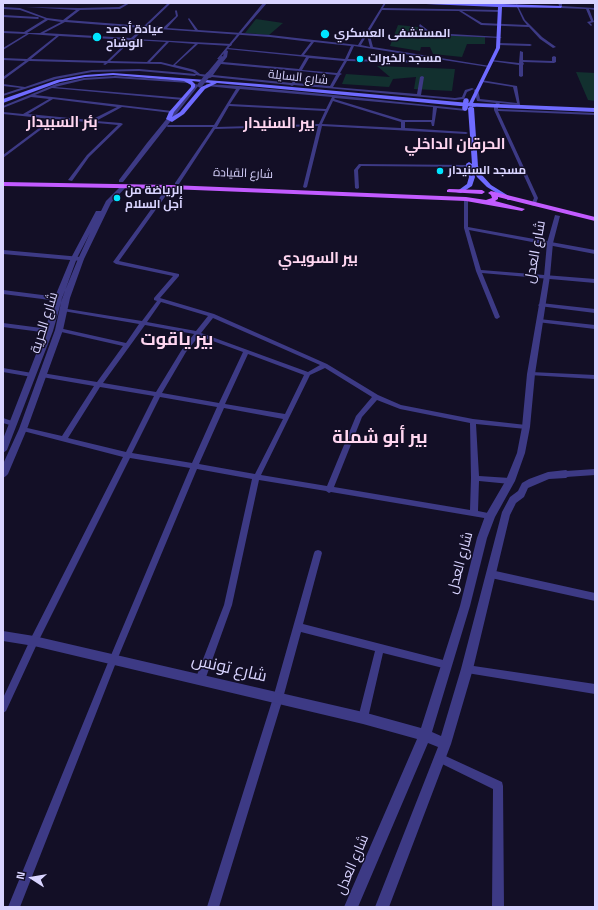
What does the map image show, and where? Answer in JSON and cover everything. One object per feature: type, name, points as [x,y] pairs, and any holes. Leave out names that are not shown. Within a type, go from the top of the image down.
[{"type":"main road","points":[[404,3],[560,5]]},
{"type":"main road","points":[[459,192],[470,185],[472,177],[469,166],[466,133],[468,107],[474,89],[484,69],[492,61],[499,44],[500,11],[502,4]]},
{"type":"main road","points":[[474,89],[482,81],[488,66]]},
{"type":"main road","points":[[149,76],[158,74],[198,75]]},
{"type":"main road","name":"شارع السايلة","points":[[3,101],[46,84],[72,78],[107,75],[149,76],[223,82],[398,99],[420,98],[497,106],[595,110]]},
{"type":"main road","points":[[245,79],[272,83],[281,87]]},
{"type":"main road","points":[[170,120],[172,112],[193,87],[187,80]]},
{"type":"main road","points":[[170,120],[182,113],[207,85],[223,82]]},
{"type":"main road","points":[[420,98],[460,99]]},
{"type":"main road","points":[[398,99],[435,106]]},
{"type":"main road","points":[[468,107],[491,109],[497,106]]},
{"type":"main road","points":[[468,107],[475,166],[484,183],[510,199]]},
{"type":"main road","name":"شارع القيادة","points":[[3,180],[70,180],[170,187],[466,199],[489,202],[595,224]]},
{"type":"main road","name":"شارع القيادة","points":[[3,184],[177,183],[482,192],[595,219]]},
{"type":"main road","points":[[470,185],[478,187],[484,186],[484,183]]},
{"type":"main road","points":[[478,200],[475,194],[482,192]]},
{"type":"main road","points":[[489,202],[495,199],[494,194]]},
{"type":"street","points":[[3,15],[42,3]]},
{"type":"street","points":[[27,7],[79,9],[120,8],[129,3]]},
{"type":"street","points":[[99,70],[129,41],[146,28],[170,3]]},
{"type":"street","points":[[121,183],[264,3]]},
{"type":"street","points":[[359,46],[385,3]]},
{"type":"street","points":[[517,4],[524,20],[541,38],[554,47]]},
{"type":"street","points":[[560,5],[595,9]]},
{"type":"street","points":[[3,8],[20,9],[47,19]]},
{"type":"street","points":[[587,8],[593,22],[588,22],[594,25]]},
{"type":"street","points":[[40,35],[64,21],[79,9]]},
{"type":"street","points":[[381,9],[500,11]]},
{"type":"street","points":[[460,10],[480,24],[530,26]]},
{"type":"street","points":[[164,29],[177,16],[176,11]]},
{"type":"street","points":[[3,15],[313,41],[359,46],[456,63]]},
{"type":"street","points":[[23,34],[47,19]]},
{"type":"street","points":[[189,19],[197,31]]},
{"type":"street","points":[[420,25],[428,32],[433,34],[500,37]]},
{"type":"street","points":[[3,32],[129,41],[197,44],[347,60],[390,60],[488,66]]},
{"type":"street","points":[[368,32],[372,48]]},
{"type":"street","points":[[3,49],[28,34]]},
{"type":"street","points":[[3,79],[58,36]]},
{"type":"street","points":[[302,56],[313,41]]},
{"type":"street","points":[[139,70],[168,42]]},
{"type":"street","points":[[174,65],[197,44]]},
{"type":"street","points":[[499,44],[530,45]]},
{"type":"street","points":[[331,88],[347,60],[352,46]]},
{"type":"street","points":[[210,77],[225,57],[228,48]]},
{"type":"street","points":[[390,60],[394,52]]},
{"type":"street","points":[[521,52],[521,76]]},
{"type":"street","points":[[292,85],[308,56]]},
{"type":"street","points":[[492,61],[522,63],[554,62],[554,57]]},
{"type":"street","points":[[3,59],[148,62],[174,65],[194,71],[198,75]]},
{"type":"street","points":[[3,64],[11,59]]},
{"type":"street","points":[[220,64],[340,74]]},
{"type":"street","points":[[245,79],[253,66]]},
{"type":"street","points":[[3,96],[25,87],[60,76],[99,70],[139,70],[245,79],[420,98],[422,77]]},
{"type":"street","points":[[3,106],[49,88],[75,80],[103,77],[187,80]]},
{"type":"street","points":[[482,81],[516,86],[518,104],[497,106]]},
{"type":"street","points":[[3,85],[25,87]]},
{"type":"street","points":[[207,85],[239,87],[333,98],[468,107]]},
{"type":"street","points":[[177,183],[215,127],[239,87]]},
{"type":"street","points":[[49,88],[183,99]]},
{"type":"street","points":[[460,99],[463,98],[466,91],[474,89],[478,100],[497,106],[595,114]]},
{"type":"street","points":[[30,95],[172,112]]},
{"type":"street","points":[[24,115],[53,98]]},
{"type":"street","points":[[333,98],[403,121],[432,121]]},
{"type":"street","points":[[305,187],[320,125],[333,98]]},
{"type":"street","points":[[370,110],[385,101]]},
{"type":"street","points":[[228,104],[327,110]]},
{"type":"street","points":[[92,121],[122,106]]},
{"type":"street","points":[[433,131],[432,121],[435,106]]},
{"type":"street","points":[[497,106],[536,198],[533,205]]},
{"type":"street","points":[[3,113],[122,124],[88,156],[70,180]]},
{"type":"street","points":[[3,157],[54,118]]},
{"type":"street","points":[[121,183],[168,126],[170,120]]},
{"type":"street","points":[[403,121],[404,129]]},
{"type":"street","points":[[168,126],[215,127],[320,125],[466,133]]},
{"type":"street","points":[[357,188],[356,170],[360,164],[469,166]]},
{"type":"street","name":"شارع الحرية","points":[[3,474],[23,429],[59,330],[63,309],[78,258],[108,202],[121,183]]},
{"type":"street","points":[[170,187],[116,262],[177,275],[156,299],[212,315],[325,364],[376,397],[418,411],[473,421],[526,427]]},
{"type":"street","points":[[466,199],[466,228],[479,271],[497,317]]},
{"type":"street","name":"شارع العدل","points":[[351,907],[426,735],[473,577],[482,538],[490,516],[510,481],[521,453],[526,427],[531,374],[540,321],[541,305],[547,276],[550,243],[557,216]]},
{"type":"street","points":[[466,228],[595,252]]},
{"type":"street","points":[[3,252],[78,258],[58,299],[49,331],[3,449]]},
{"type":"street","points":[[479,271],[595,281]]},
{"type":"street","points":[[3,292],[58,299]]},
{"type":"street","points":[[64,439],[99,384],[160,300]]},
{"type":"street","points":[[541,305],[595,311]]},
{"type":"street","points":[[63,309],[143,322],[197,333],[308,374]]},
{"type":"street","points":[[3,708],[34,641],[158,395],[184,351],[212,315]]},
{"type":"street","points":[[540,321],[595,327]]},
{"type":"street","points":[[3,325],[49,331]]},
{"type":"street","points":[[59,330],[127,345]]},
{"type":"street","points":[[14,907],[113,660],[194,467],[246,351]]},
{"type":"street","points":[[200,680],[228,605],[256,478],[308,374],[325,364]]},
{"type":"street","points":[[3,370],[32,375]]},
{"type":"street","points":[[531,374],[595,377]]},
{"type":"street","points":[[42,375],[287,417]]},
{"type":"street","points":[[329,490],[359,416],[376,397]]},
{"type":"street","points":[[3,420],[13,424]]},
{"type":"street","points":[[473,421],[476,478],[474,514]]},
{"type":"street","points":[[23,429],[127,455],[256,478],[490,516]]},
{"type":"street","points":[[382,907],[445,744],[467,669],[491,574],[502,522],[513,500],[521,494],[526,486],[532,482],[548,476],[595,472]]},
{"type":"street","points":[[476,478],[510,481]]},
{"type":"street","points":[[213,907],[278,698],[318,553]]},
{"type":"street","points":[[491,574],[595,597]]},
{"type":"street","points":[[297,627],[447,665]]},
{"type":"street","name":"شارع تونس","points":[[3,636],[34,641],[363,718],[426,735],[445,744]]},
{"type":"street","points":[[363,718],[380,648]]},
{"type":"street","points":[[467,669],[595,689]]},
{"type":"street","points":[[440,758],[498,786],[498,907]]},
{"type":"green space","points":[[256,19],[283,23],[269,35],[245,33]]},
{"type":"green space","points":[[398,25],[418,27],[420,34],[485,37],[485,44],[467,44],[462,57],[433,54],[430,47],[421,47],[420,51],[390,46]]},
{"type":"green space","points":[[377,66],[455,69],[452,91],[414,89],[416,77],[393,79],[389,87],[342,84],[346,74],[390,77]]},
{"type":"green space","points":[[576,72],[595,73],[595,101],[588,100]]},
{"type":"place","name":"المستشفى العسكري","points":[[325,34]]},
{"type":"place","name":"عيادة أحمد الوشاح","points":[[97,37]]},
{"type":"place","name":"مسجد الخيرات","points":[[360,59]]},
{"type":"place","name":"مسجد السنيدار","points":[[440,171]]},
{"type":"place","name":"الرياضة من أجل السلام","points":[[117,198]]},
{"type":"district","name":"بئر السبيدار","points":[[62,123]]},
{"type":"district","name":"بير السنيدار","points":[[279,124]]},
{"type":"district","name":"الحرقان الداخلي","points":[[455,145]]},
{"type":"district","name":"بير السويدي","points":[[318,259]]},
{"type":"district","name":"بير ياقوت","points":[[177,341]]},
{"type":"district","name":"بير أبو شملة","points":[[380,439]]}]
